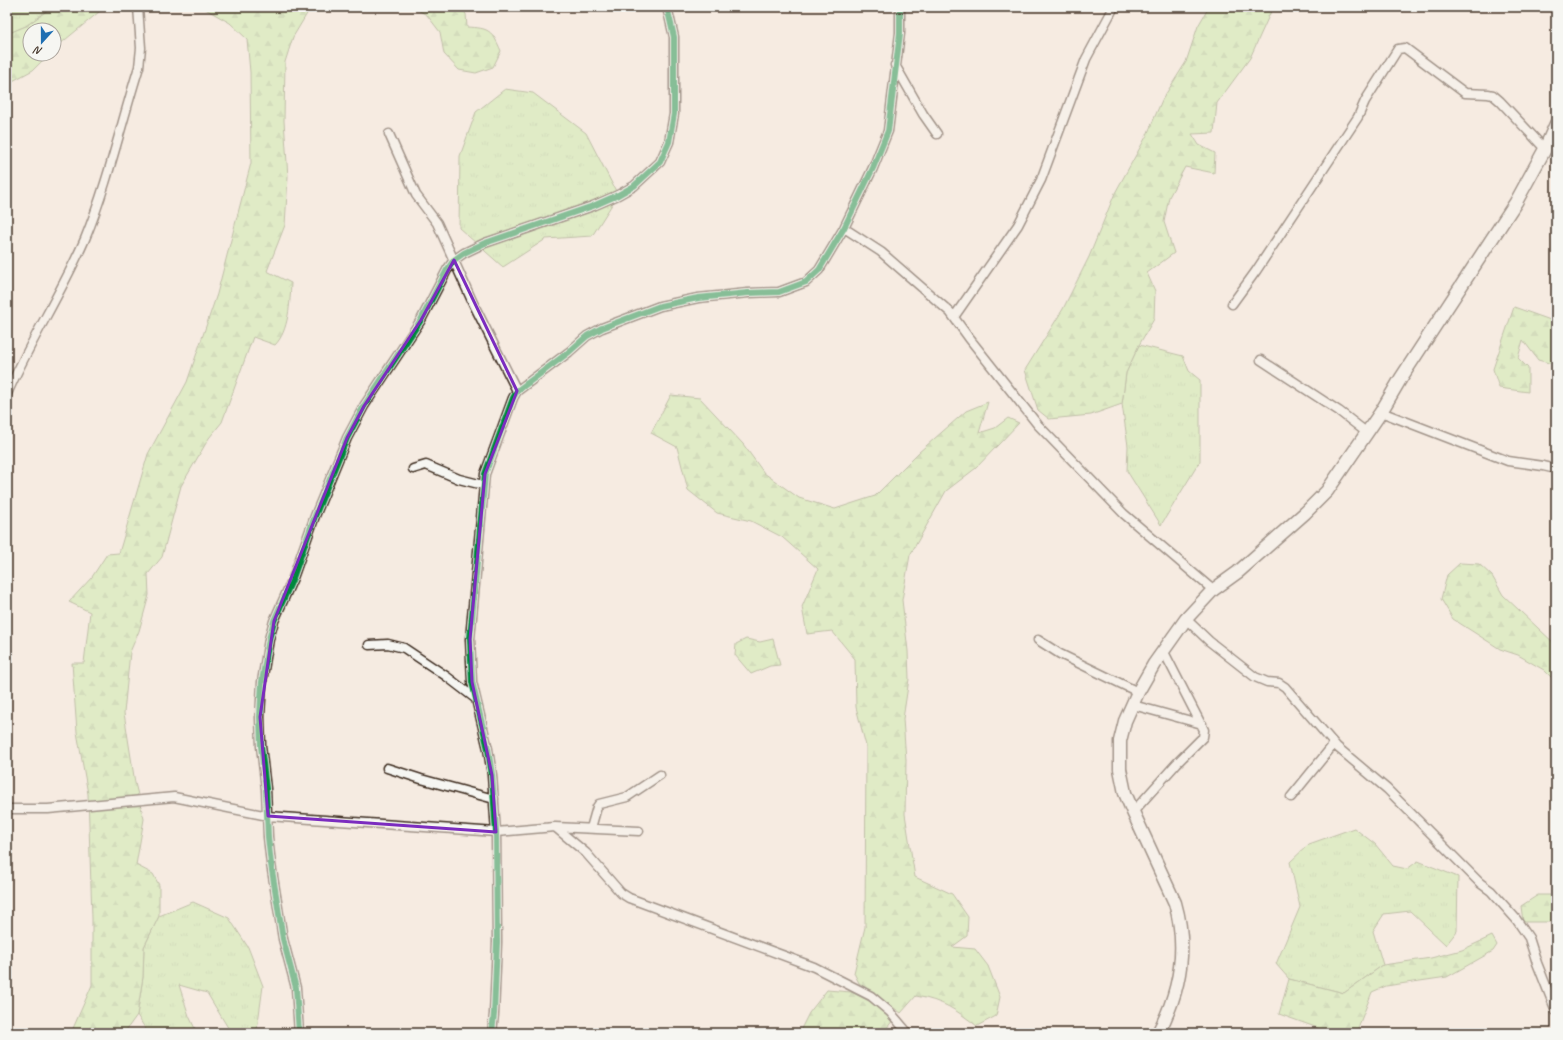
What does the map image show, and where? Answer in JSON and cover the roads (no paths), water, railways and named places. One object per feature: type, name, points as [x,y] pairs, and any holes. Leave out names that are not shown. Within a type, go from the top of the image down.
[{"type":"street","points":[[7,394],[26,352],[71,269],[85,238],[101,193],[139,67],[141,48],[138,7]]},
{"type":"street","points":[[299,1033],[296,988],[283,939],[270,864],[268,816],[261,746],[260,717],[265,661],[274,621],[293,578],[315,516],[348,438],[364,406],[421,320],[447,270],[454,260],[464,253],[485,243],[592,206],[618,195],[634,186],[660,162],[670,142],[674,114],[674,37],[667,7]]},
{"type":"street","points":[[492,1033],[497,942],[496,832],[492,775],[488,749],[471,672],[470,639],[477,573],[483,485],[485,474],[513,398],[517,391],[569,352],[578,342],[602,328],[660,306],[698,298],[748,292],[779,292],[806,282],[819,270],[844,228],[873,168],[888,131],[893,101],[895,65],[900,33],[900,7]]},
{"type":"street","points":[[954,317],[1018,225],[1038,186],[1086,59],[1114,7]]},
{"type":"street","points":[[1232,304],[1256,271],[1358,117],[1365,101],[1398,49],[1405,48],[1465,93],[1493,95],[1545,149]]},
{"type":"street","points":[[895,65],[922,114],[937,134]]},
{"type":"street","points":[[1158,1033],[1172,1005],[1182,959],[1179,917],[1175,903],[1125,793],[1120,769],[1120,741],[1126,721],[1138,692],[1163,650],[1186,619],[1213,590],[1258,554],[1305,513],[1327,491],[1381,412],[1401,378],[1516,202],[1545,149],[1556,124]]},
{"type":"street","points":[[389,134],[413,189],[437,223],[517,391]]},
{"type":"street","points":[[844,228],[881,252],[922,286],[950,312],[1043,430],[1124,514],[1213,590]]},
{"type":"street","points":[[1261,360],[1339,411],[1366,432]]},
{"type":"street","points":[[1381,412],[1508,461],[1556,469]]},
{"type":"street","points":[[413,468],[426,465],[459,479],[483,485]]},
{"type":"street","points":[[1186,619],[1209,641],[1255,677],[1267,682],[1278,683],[1284,687],[1334,744],[1387,789],[1480,883],[1492,891],[1516,918],[1529,938],[1556,1011]]},
{"type":"street","points":[[1038,640],[1060,654],[1138,692]]},
{"type":"street","points":[[369,644],[388,644],[404,648],[446,676],[476,699]]},
{"type":"street","points":[[1133,812],[1202,737],[1204,730],[1163,650]]},
{"type":"street","points":[[1133,705],[1202,724]]},
{"type":"street","points":[[1291,797],[1334,744]]},
{"type":"street","points":[[387,768],[494,800]]},
{"type":"street","points":[[592,828],[599,804],[627,797],[660,775]]},
{"type":"street","points":[[7,809],[48,809],[174,798],[268,816],[496,832],[555,827],[640,831]]},
{"type":"street","points":[[555,827],[586,852],[621,893],[629,898],[814,967],[871,996],[890,1012],[908,1033]]}]
